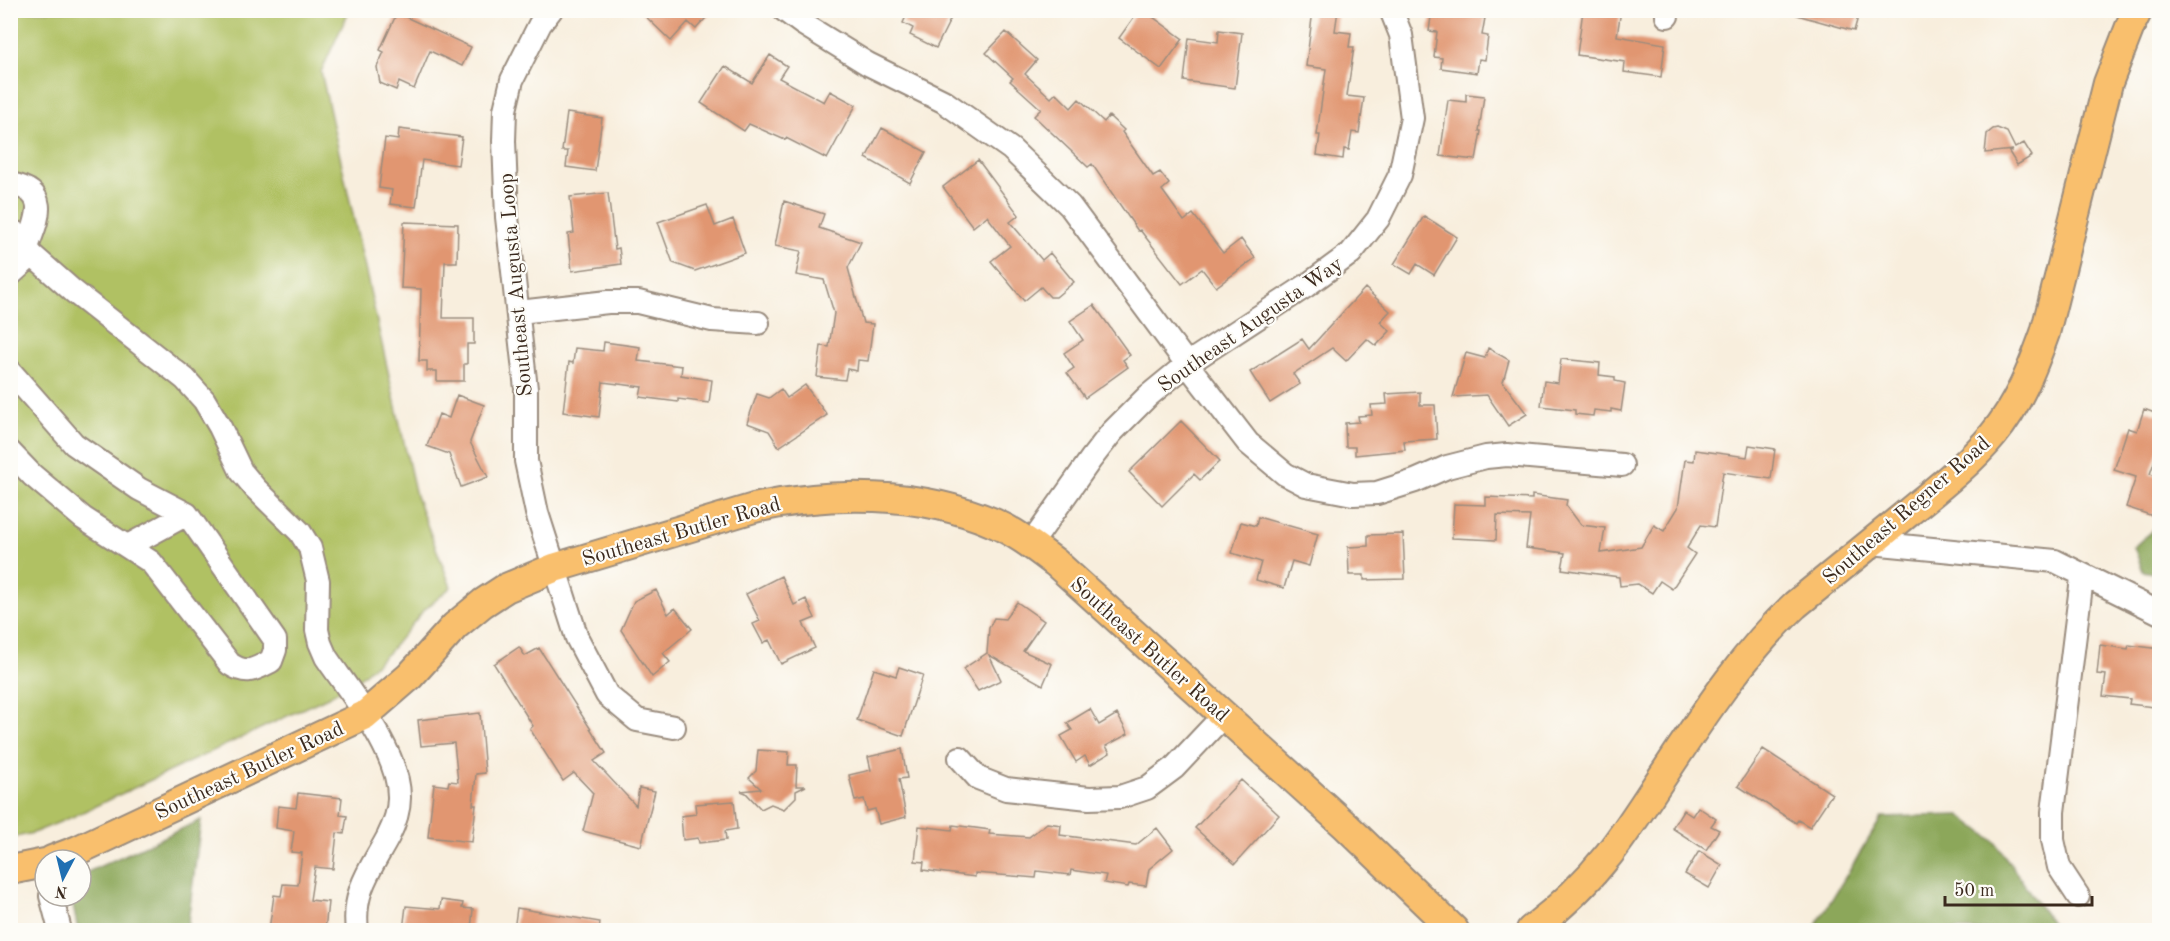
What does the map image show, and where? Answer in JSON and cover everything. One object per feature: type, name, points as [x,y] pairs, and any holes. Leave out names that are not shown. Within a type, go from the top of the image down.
[{"type":"main road","name":"Southeast Regner Road","points":[[1531,930],[1574,894],[1610,853],[1713,700],[1749,652],[1795,605],[1943,484],[1972,457],[1993,435],[2017,400],[2034,364],[2045,333],[2108,83],[2138,10]]},
{"type":"main road","name":"Southeast Butler Road","points":[[82,848],[365,715],[410,676],[455,626],[506,588],[554,568],[728,515],[786,501],[822,496],[891,499],[945,508],[994,523],[1031,544],[1056,563],[1346,826],[1454,930]]},
{"type":"main road","name":"Southeast Butler Road","points":[[10,870],[33,866]]},
{"type":"street","name":"Southeast Augusta Loop","points":[[551,10],[540,24],[512,80],[505,110],[507,217],[526,389],[526,461],[537,513],[577,638],[607,696],[637,720],[674,726]]},
{"type":"street","points":[[784,10],[868,64],[943,101],[1011,149],[1070,207],[1248,443],[1285,474],[1306,485],[1353,494],[1377,493],[1415,481],[1447,466],[1486,457],[1507,455],[1622,465]]},
{"type":"street","name":"Southeast Augusta Way","points":[[1031,544],[1112,432],[1148,396],[1187,364],[1306,286],[1351,253],[1378,219],[1400,175],[1412,118],[1401,35],[1391,10]]},
{"type":"street","points":[[10,184],[28,191],[35,197],[39,207],[38,218],[23,244],[10,275]]},
{"type":"street","points":[[23,244],[73,291],[185,379],[204,400],[242,471],[255,488],[300,532],[310,548],[318,581],[317,621],[320,643],[391,758],[398,780],[400,799],[396,817],[388,836],[370,865],[363,885],[358,903],[357,930]]},
{"type":"street","points":[[519,312],[608,302],[638,302],[712,320],[758,322]]},
{"type":"street","points":[[10,371],[74,444],[139,489],[187,514],[275,640],[275,650],[271,661],[254,670],[240,671],[230,664],[151,562],[83,518],[32,475],[10,452]]},
{"type":"street","points":[[128,546],[187,514]]},
{"type":"street","points":[[1871,543],[2055,561],[2160,613]]},
{"type":"street","points":[[2078,896],[2059,867],[2053,840],[2053,812],[2084,575]]},
{"type":"street","points":[[960,758],[978,778],[1006,789],[1089,798],[1120,797],[1147,788],[1174,768],[1224,715]]},
{"type":"street","points":[[54,908],[60,930]]},
{"type":"green space","points":[[11,11],[349,11],[321,72],[416,496],[451,587],[423,611],[389,652],[361,677],[330,696],[72,817],[33,833],[11,838]]},
{"type":"green space","points":[[2159,524],[2159,574],[2143,571],[2134,547]]},
{"type":"green space","points":[[1960,815],[1995,842],[2056,930],[1813,930],[1882,817]]},
{"type":"green space","points":[[201,820],[187,930],[78,930],[73,908],[93,908],[93,870]]},
{"type":"building","points":[[639,10],[713,10],[696,29],[688,22],[671,41]]},
{"type":"building","points":[[909,10],[955,10],[936,48],[910,35],[913,28],[903,23]]},
{"type":"building","points":[[1139,10],[1158,10],[1153,17],[1183,39],[1161,69],[1119,38]]},
{"type":"building","points":[[1313,10],[1338,10],[1335,31],[1351,33],[1349,47],[1354,47],[1347,96],[1364,98],[1359,133],[1352,132],[1349,150],[1344,149],[1343,159],[1317,155],[1320,135],[1317,135],[1326,69],[1306,66]]},
{"type":"building","points":[[1432,10],[1465,10],[1464,15],[1485,18],[1482,35],[1488,36],[1485,60],[1479,59],[1477,73],[1441,68],[1442,58],[1434,57],[1437,32],[1429,31]]},
{"type":"building","points":[[1583,10],[1621,10],[1617,36],[1665,44],[1661,77],[1624,72],[1625,62],[1577,55]]},
{"type":"building","points":[[1798,10],[1860,10],[1854,31],[1797,15]]},
{"type":"building","points":[[397,13],[471,47],[462,66],[430,51],[414,89],[399,82],[396,90],[380,83],[377,67],[384,52],[380,50]]},
{"type":"building","points":[[1219,30],[1242,33],[1235,88],[1184,81],[1189,38],[1218,42]]},
{"type":"building","points":[[1006,32],[1037,60],[1025,74],[1051,98],[1056,93],[1071,108],[1079,99],[1104,122],[1109,116],[1124,130],[1122,132],[1153,176],[1160,172],[1169,184],[1162,190],[1184,221],[1193,214],[1223,253],[1241,239],[1255,258],[1216,287],[1202,269],[1182,284],[1140,230],[1138,231],[1092,164],[1088,167],[1034,116],[1041,109],[1010,81],[1013,78],[986,53]]},
{"type":"building","points":[[770,55],[787,66],[779,78],[824,102],[830,91],[856,105],[827,159],[786,138],[785,140],[749,124],[744,131],[701,103],[725,66],[752,83]]},
{"type":"building","points":[[1466,94],[1484,96],[1476,160],[1440,156],[1448,100],[1466,102]]},
{"type":"building","points":[[567,113],[602,118],[595,171],[566,167],[568,151],[562,151]]},
{"type":"building","points":[[882,128],[926,152],[910,183],[866,158]]},
{"type":"building","points":[[1997,128],[2007,132],[2015,148],[2024,143],[2032,156],[2017,165],[2009,152],[2013,150],[1985,153],[1987,134]]},
{"type":"building","points":[[399,129],[462,137],[458,165],[422,160],[416,207],[390,204],[392,190],[379,188],[385,138],[398,140]]},
{"type":"building","points":[[978,160],[1019,215],[1010,222],[1042,260],[1050,253],[1074,282],[1056,297],[1050,297],[1041,287],[1024,301],[991,261],[1010,246],[987,216],[973,227],[943,187]]},
{"type":"building","points":[[608,193],[615,249],[619,248],[621,264],[572,271],[568,234],[574,233],[570,197]]},
{"type":"building","points":[[784,201],[824,214],[819,228],[861,242],[848,268],[863,323],[873,324],[868,361],[858,360],[857,371],[847,369],[845,380],[817,377],[821,346],[829,347],[834,313],[824,280],[796,275],[801,251],[775,246]]},
{"type":"building","points":[[707,205],[715,226],[733,219],[745,253],[695,271],[673,263],[658,222]]},
{"type":"building","points":[[1424,216],[1457,237],[1434,275],[1417,264],[1411,274],[1394,264]]},
{"type":"building","points":[[404,222],[458,224],[457,262],[445,262],[443,318],[474,318],[474,344],[467,344],[464,381],[437,381],[437,371],[427,371],[427,361],[419,361],[421,289],[401,288]]},
{"type":"building","points":[[1365,288],[1390,311],[1380,322],[1390,331],[1376,346],[1367,339],[1346,361],[1332,348],[1293,374],[1300,384],[1270,403],[1250,372],[1302,339],[1309,349]]},
{"type":"building","points":[[1094,305],[1130,355],[1123,360],[1128,367],[1085,398],[1067,373],[1074,368],[1064,353],[1083,340],[1070,321]]},
{"type":"building","points":[[604,342],[640,347],[638,361],[682,366],[681,375],[712,380],[709,403],[640,397],[642,387],[603,382],[599,417],[563,412],[569,362],[573,363],[575,348],[603,351]]},
{"type":"building","points":[[1488,348],[1509,360],[1503,382],[1527,414],[1508,426],[1487,395],[1453,397],[1466,353],[1485,358]]},
{"type":"building","points":[[1561,359],[1600,363],[1599,375],[1615,377],[1615,381],[1625,383],[1621,411],[1594,410],[1593,416],[1575,414],[1575,410],[1541,406],[1544,381],[1558,383]]},
{"type":"building","points":[[805,385],[827,415],[779,447],[769,431],[747,423],[757,394],[769,398],[781,389],[787,398]]},
{"type":"building","points":[[1420,392],[1420,405],[1435,405],[1437,439],[1404,441],[1405,450],[1355,455],[1355,447],[1346,447],[1345,423],[1359,422],[1358,416],[1372,415],[1371,405],[1387,404],[1386,394]]},
{"type":"building","points":[[457,395],[484,405],[470,442],[488,477],[461,487],[449,454],[427,446],[439,414],[449,418]]},
{"type":"building","points":[[2144,409],[2160,415],[2160,445],[2150,474],[2160,477],[2160,495],[2153,516],[2126,507],[2136,477],[2114,470],[2128,428],[2137,431]]},
{"type":"building","points":[[1181,421],[1220,461],[1200,480],[1194,474],[1162,506],[1129,472]]},
{"type":"building","points":[[1749,445],[1775,449],[1771,479],[1723,472],[1715,527],[1701,525],[1687,548],[1695,554],[1672,589],[1660,581],[1652,593],[1638,584],[1620,586],[1619,577],[1562,569],[1565,553],[1526,548],[1530,516],[1497,515],[1496,540],[1452,538],[1454,504],[1486,505],[1486,497],[1532,499],[1532,495],[1567,500],[1566,505],[1581,525],[1605,528],[1601,553],[1641,547],[1654,525],[1664,531],[1678,508],[1685,460],[1694,461],[1695,450],[1747,457]]},
{"type":"building","points":[[1258,517],[1318,534],[1309,566],[1292,561],[1284,588],[1256,580],[1261,562],[1232,553],[1241,522],[1256,526]]},
{"type":"building","points":[[1403,534],[1405,579],[1364,580],[1364,575],[1349,575],[1348,547],[1368,546],[1368,535]]},
{"type":"building","points":[[781,576],[794,605],[806,599],[815,618],[803,623],[815,648],[781,664],[769,640],[763,643],[753,624],[760,621],[746,594]]},
{"type":"building","points":[[656,590],[668,614],[675,608],[692,629],[663,653],[670,662],[652,677],[621,630],[634,601]]},
{"type":"building","points":[[1017,602],[1044,621],[1023,651],[1052,664],[1043,685],[989,655],[1001,680],[978,691],[963,669],[987,653],[989,628],[994,618],[1005,619]]},
{"type":"building","points":[[2100,645],[2128,649],[2129,645],[2160,649],[2154,707],[2129,704],[2130,699],[2103,696],[2106,675],[2097,674]]},
{"type":"building","points":[[519,647],[525,656],[539,648],[606,753],[594,761],[636,806],[639,788],[655,791],[641,846],[583,831],[593,793],[574,773],[563,781],[530,729],[533,726],[494,664]]},
{"type":"building","points":[[899,667],[923,675],[903,736],[857,720],[874,669],[896,676]]},
{"type":"building","points":[[1090,709],[1099,725],[1117,714],[1128,734],[1106,746],[1110,753],[1090,765],[1085,756],[1076,762],[1061,736],[1072,730],[1067,723]]},
{"type":"building","points":[[480,713],[485,773],[476,774],[473,805],[476,805],[472,842],[428,837],[434,784],[448,786],[449,781],[458,782],[454,743],[421,746],[418,720]]},
{"type":"building","points":[[902,749],[907,778],[899,779],[906,817],[879,824],[875,809],[867,811],[864,799],[855,801],[849,775],[871,770],[868,757]]},
{"type":"building","points":[[1763,749],[1832,794],[1810,827],[1798,820],[1796,823],[1738,786]]},
{"type":"building","points":[[758,750],[789,752],[788,765],[797,765],[796,786],[806,786],[796,791],[796,797],[784,809],[771,804],[761,809],[746,793],[741,791],[761,789],[749,778],[756,771]]},
{"type":"building","points":[[1241,780],[1279,815],[1235,864],[1195,828]]},
{"type":"building","points":[[298,793],[342,798],[340,815],[347,816],[344,834],[337,833],[333,869],[315,867],[310,900],[328,902],[325,930],[269,930],[274,895],[281,896],[283,884],[298,885],[302,853],[291,852],[294,831],[276,828],[278,806],[296,808]]},
{"type":"building","points":[[734,801],[737,829],[725,831],[726,840],[699,843],[698,838],[683,840],[681,816],[696,814],[695,804]]},
{"type":"building","points":[[1698,807],[1716,819],[1711,826],[1719,830],[1706,850],[1672,828],[1683,810],[1692,816]]},
{"type":"building","points":[[1047,823],[1061,825],[1060,835],[1136,845],[1157,828],[1173,849],[1149,869],[1146,886],[1129,884],[1128,887],[1104,883],[1106,875],[1071,870],[1070,875],[1037,871],[1036,878],[975,873],[975,877],[923,870],[924,862],[915,861],[919,826],[952,830],[953,825],[990,830],[989,834],[1029,837]]},
{"type":"building","points":[[1699,851],[1722,865],[1709,888],[1685,874]]},
{"type":"building","points":[[441,900],[463,903],[462,908],[473,909],[471,930],[403,930],[406,906],[440,909]]},
{"type":"building","points":[[517,908],[600,922],[599,930],[514,930]]}]
